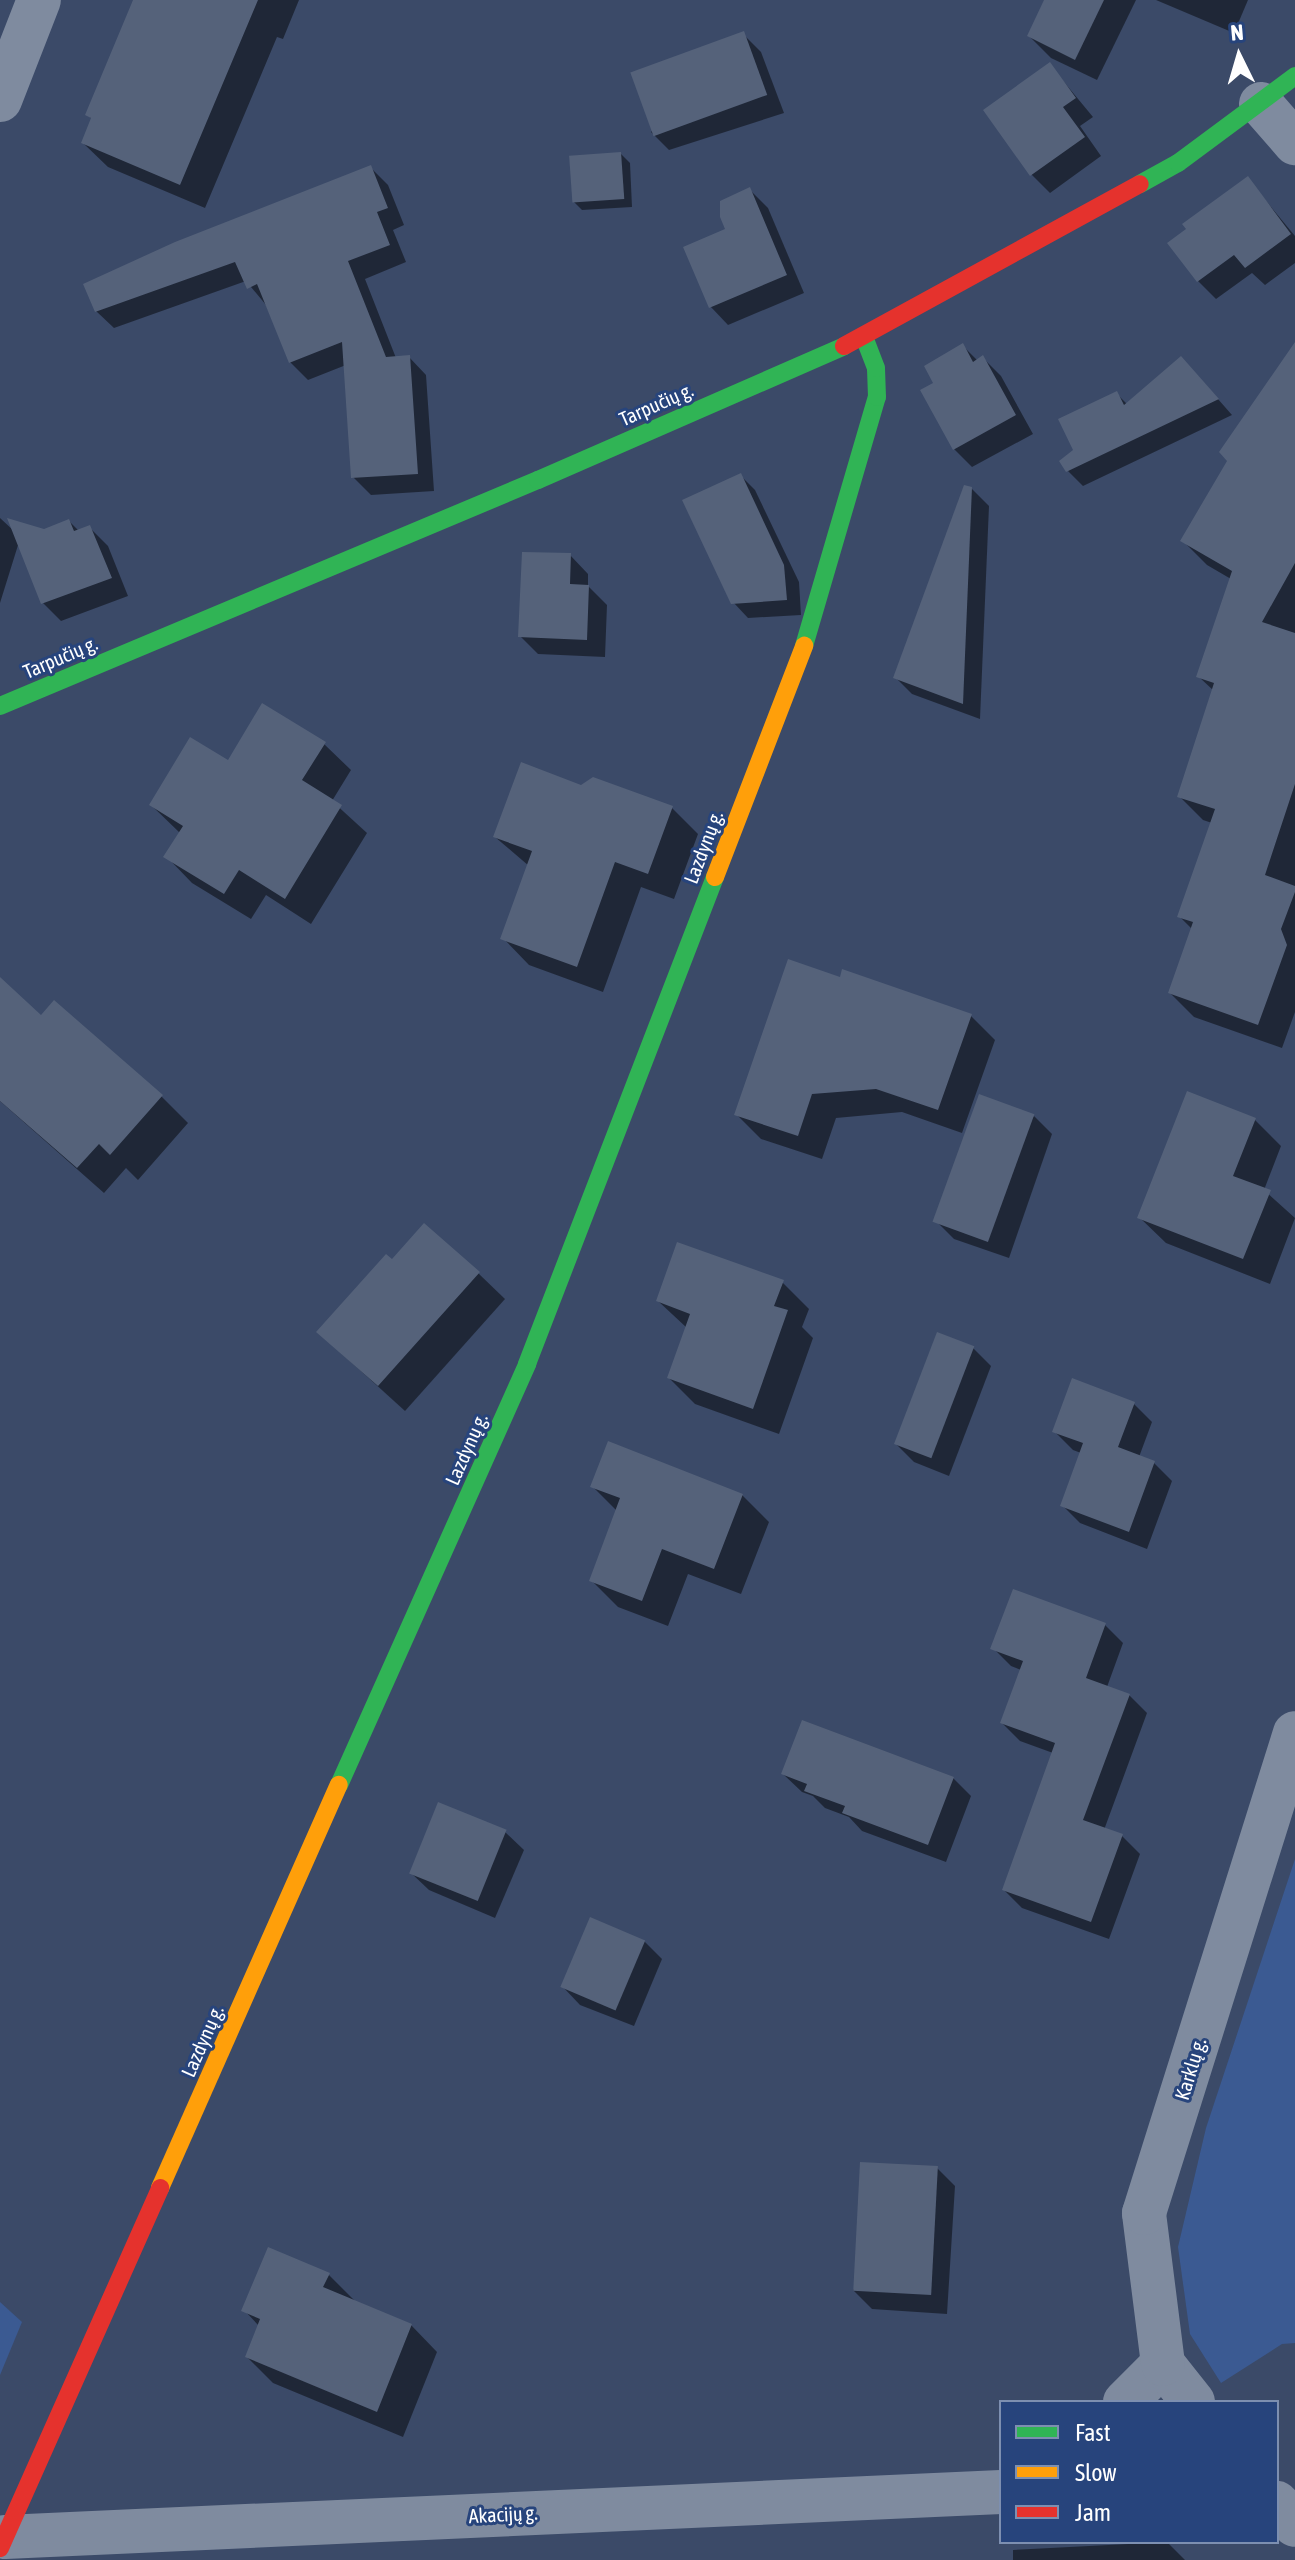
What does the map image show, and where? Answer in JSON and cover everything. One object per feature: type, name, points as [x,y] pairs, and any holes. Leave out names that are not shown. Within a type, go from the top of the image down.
[{"type":"street","points":[[0,100],[39,0]]},
{"type":"street","name":"Tarpučių g.","points":[[0,706],[538,480],[864,337],[1178,163],[1295,76]]},
{"type":"street","points":[[1261,104],[1295,143]]},
{"type":"street","name":"Lazdynų g.","points":[[2,2542],[527,1364],[811,627],[877,397],[876,368],[864,337]]},
{"type":"street","name":"Karklų g.","points":[[1163,2364],[1144,2213],[1295,1733]]},
{"type":"street","points":[[1127,2400],[1163,2364],[1191,2400]]},
{"type":"street","name":"Akacijų g.","points":[[2,2542],[999,2492]]},
{"type":"street","points":[[1279,2505],[1295,2525]]},
{"type":"shaded area","points":[[1295,1859],[1295,2343],[1282,2344],[1221,2383],[1190,2334],[1178,2247],[1206,2128]]},
{"type":"shaded area","points":[[0,2302],[22,2322],[0,2375]]},
{"type":"building","points":[[133,0],[258,0],[180,185],[81,143],[91,118],[85,115]]},
{"type":"building","points":[[1044,0],[1104,0],[1075,60],[1027,36]]},
{"type":"building","points":[[744,31],[767,95],[654,136],[630,72]]},
{"type":"building","points":[[1050,62],[1076,98],[1063,107],[1085,137],[1030,176],[983,110]]},
{"type":"building","points":[[621,152],[624,199],[572,203],[569,156]]},
{"type":"building","points":[[371,165],[388,208],[377,212],[390,245],[348,261],[386,357],[410,355],[418,474],[351,478],[342,342],[289,363],[257,284],[247,289],[235,262],[95,312],[83,284],[175,242]]},
{"type":"building","points":[[1248,176],[1291,234],[1245,268],[1234,255],[1197,282],[1167,243],[1186,229],[1182,224]]},
{"type":"building","points":[[750,187],[787,275],[709,308],[683,247],[725,229],[720,217],[720,201]]},
{"type":"building","points":[[1295,342],[1295,563],[1262,622],[1295,633],[1295,784],[1265,875],[1295,886],[1295,892],[1281,929],[1287,945],[1258,1025],[1168,993],[1193,922],[1177,917],[1215,809],[1177,797],[1214,683],[1196,677],[1232,571],[1180,541],[1227,461],[1219,452]]},
{"type":"building","points":[[963,343],[973,362],[983,355],[1016,415],[953,450],[920,390],[933,383],[924,366]]},
{"type":"building","points":[[1181,356],[1219,399],[1066,472],[1059,461],[1073,450],[1058,419],[1117,391],[1124,405]]},
{"type":"building","points":[[741,473],[784,565],[787,600],[731,604],[682,500]]},
{"type":"building","points":[[964,485],[972,487],[963,704],[893,678]]},
{"type":"building","points":[[7,518],[44,529],[69,519],[74,531],[90,525],[112,578],[41,604]]},
{"type":"building","points":[[522,552],[571,553],[570,584],[589,585],[587,640],[518,637]]},
{"type":"building","points":[[262,703],[326,742],[302,780],[342,805],[285,899],[239,870],[224,894],[163,857],[183,826],[149,805],[190,737],[228,760]]},
{"type":"building","points":[[521,762],[581,785],[593,777],[673,806],[648,874],[615,862],[577,967],[500,939],[532,851],[493,837]]},
{"type":"building","points":[[788,959],[840,977],[842,969],[972,1014],[938,1110],[876,1089],[812,1094],[798,1136],[734,1115]]},
{"type":"building","points":[[0,977],[41,1015],[54,1000],[163,1095],[110,1155],[99,1144],[77,1168],[0,1101]]},
{"type":"building","points":[[1187,1091],[1256,1118],[1233,1176],[1271,1190],[1243,1259],[1137,1218]]},
{"type":"building","points":[[979,1094],[1034,1114],[988,1242],[932,1222]]},
{"type":"building","points":[[424,1223],[480,1272],[378,1386],[316,1332],[386,1254],[392,1259]]},
{"type":"building","points":[[677,1242],[784,1280],[774,1306],[788,1310],[753,1409],[667,1378],[690,1314],[656,1301]]},
{"type":"building","points":[[937,1332],[974,1346],[931,1458],[894,1444]]},
{"type":"building","points":[[1072,1378],[1135,1402],[1118,1447],[1155,1461],[1129,1532],[1060,1506],[1083,1443],[1052,1432]]},
{"type":"building","points":[[608,1441],[743,1494],[714,1569],[662,1549],[642,1601],[589,1581],[620,1498],[590,1487]]},
{"type":"building","points":[[1013,1589],[1106,1623],[1086,1678],[1130,1694],[1083,1820],[1123,1834],[1091,1922],[1002,1890],[1055,1743],[1000,1723],[1023,1661],[990,1649]]},
{"type":"building","points":[[802,1720],[954,1777],[928,1845],[842,1813],[845,1806],[804,1791],[807,1784],[781,1774]]},
{"type":"building","points":[[438,1802],[507,1830],[478,1901],[409,1873]]},
{"type":"building","points":[[590,1917],[645,1940],[616,2010],[560,1987]]},
{"type":"building","points":[[860,2162],[938,2166],[931,2295],[853,2291]]},
{"type":"building","points":[[268,2247],[330,2273],[323,2287],[412,2324],[377,2412],[245,2357],[260,2319],[241,2311]]},
{"type":"traffic: fast","points":[[1140,184],[1178,163],[1295,76]]},
{"type":"traffic: fast","points":[[804,646],[877,397],[876,368],[864,337]]},
{"type":"traffic: fast","points":[[0,706],[538,480],[844,346]]},
{"type":"traffic: fast","points":[[339,1785],[527,1364],[715,877]]},
{"type":"traffic: slow","points":[[715,877],[804,646]]},
{"type":"traffic: slow","points":[[160,2188],[339,1785]]},
{"type":"traffic: jam","points":[[844,346],[1140,184]]},
{"type":"traffic: jam","points":[[0,2548],[160,2188]]}]
